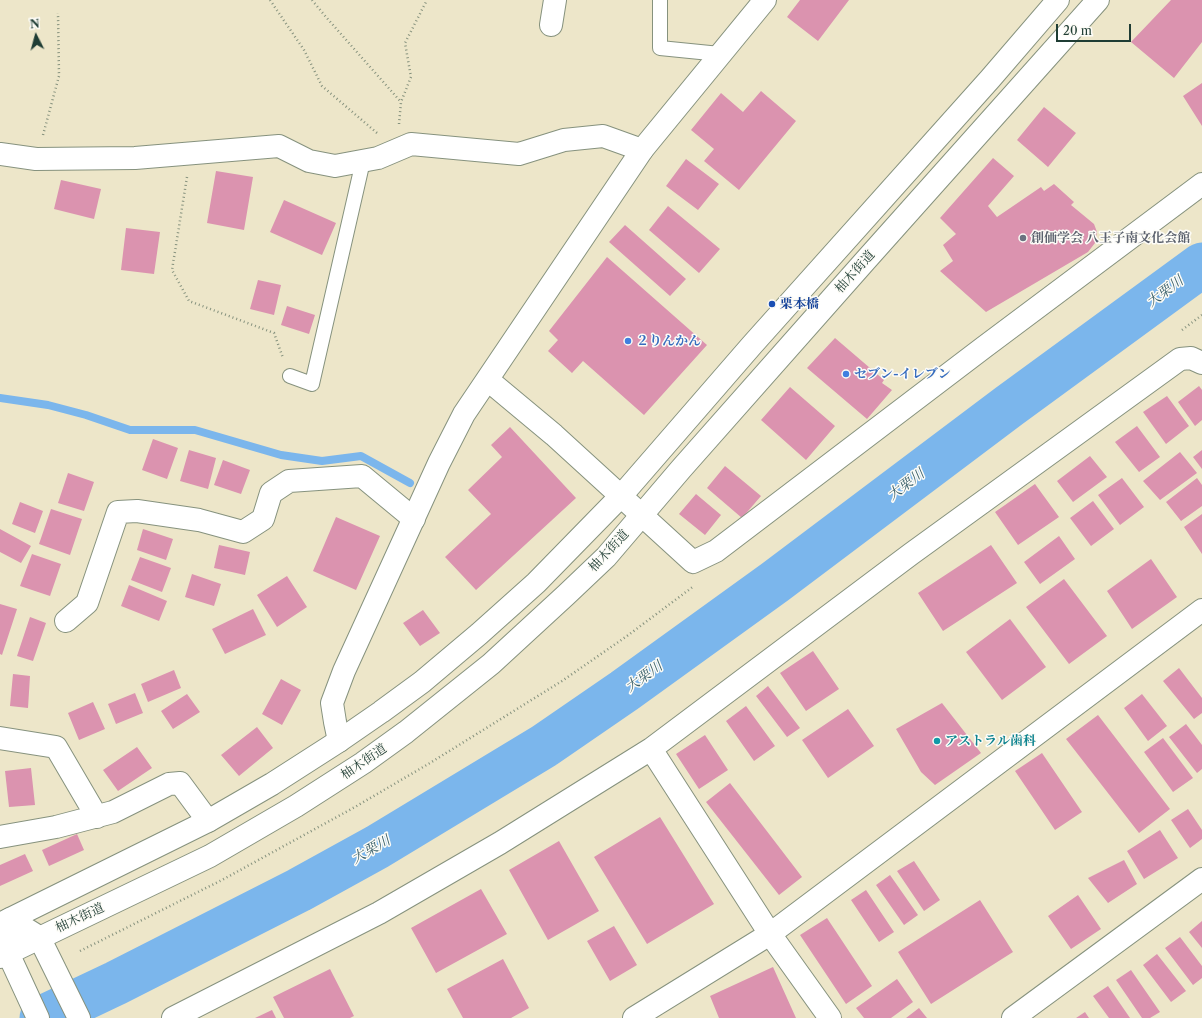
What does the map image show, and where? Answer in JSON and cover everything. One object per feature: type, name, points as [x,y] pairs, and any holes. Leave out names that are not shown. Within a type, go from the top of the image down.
[{"type":"street","points":[[552,25],[554,0]]},
{"type":"street","points":[[339,741],[332,703],[344,671],[439,463],[464,414],[642,150],[765,0]]},
{"type":"street","points":[[5,922],[208,821],[272,784],[339,741],[422,682],[479,634],[536,583],[621,496],[752,345],[990,79],[1058,0]]},
{"type":"street","name":"柚木街道","points":[[4,955],[216,852],[296,806],[369,759],[406,732],[490,664],[606,557],[865,261],[1098,0]]},
{"type":"street","points":[[0,154],[36,158],[134,158],[279,146],[309,160],[335,166],[378,158],[411,144],[519,154],[564,140],[603,136],[642,150]]},
{"type":"street","points":[[488,380],[554,435],[693,562],[716,551],[989,343],[1202,184]]},
{"type":"street","points":[[173,1018],[385,909],[500,843],[650,749],[911,554],[1180,359],[1191,358],[1202,363]]},
{"type":"street","points":[[66,621],[86,603],[118,512],[137,510],[199,520],[243,532],[263,519],[271,493],[289,482],[362,476],[414,519]]},
{"type":"street","points":[[634,1018],[770,934],[1202,610]]},
{"type":"street","points":[[0,738],[56,747],[97,817]]},
{"type":"street","points":[[650,749],[770,934],[830,1018]]},
{"type":"street","points":[[0,837],[56,827],[97,817],[113,812],[169,784],[180,783],[208,821]]},
{"type":"street","points":[[1013,1018],[1202,879]]},
{"type":"street","points":[[5,922],[39,937],[79,1018]]},
{"type":"street","points":[[5,922],[4,955],[38,1018]]},
{"type":"lane","points":[[660,0],[660,48],[720,54]]},
{"type":"lane","points":[[290,376],[312,384],[364,161]]},
{"type":"path","points":[[270,0],[304,50],[322,86],[397,150]]},
{"type":"path","points":[[312,0],[400,102]]},
{"type":"path","points":[[397,150],[400,102],[411,77],[405,43],[427,0]]},
{"type":"path","points":[[36,158],[59,76],[58,13]]},
{"type":"path","points":[[191,153],[172,270],[189,302],[274,333],[290,376]]},
{"type":"path","points":[[1182,330],[1202,315]]},
{"type":"path","points":[[80,951],[222,880],[355,807],[423,767],[562,681],[627,636],[697,584]]},
{"type":"building","points":[[800,0],[849,0],[818,41],[787,17]]},
{"type":"building","points":[[1171,0],[1202,0],[1202,42],[1174,78],[1131,42]]},
{"type":"building","points":[[1202,83],[1202,126],[1183,96]]},
{"type":"building","points":[[761,91],[796,121],[739,190],[704,161],[714,149],[691,130],[721,93],[743,112]]},
{"type":"building","points":[[1044,107],[1076,133],[1048,167],[1017,140]]},
{"type":"building","name":"創価学会 八王子南文化会館","points":[[993,158],[1014,176],[988,206],[997,217],[1041,187],[1044,191],[1054,184],[1074,202],[1071,205],[1094,224],[1097,232],[1095,243],[1088,252],[986,312],[940,271],[953,261],[943,245],[956,234],[940,218]]},
{"type":"building","points":[[686,159],[719,184],[698,210],[666,186]]},
{"type":"building","points":[[216,171],[253,177],[244,230],[207,223]]},
{"type":"building","points":[[61,180],[101,189],[94,219],[54,209]]},
{"type":"building","points":[[284,200],[336,223],[322,255],[270,232]]},
{"type":"building","points":[[668,206],[720,249],[699,273],[649,230]]},
{"type":"building","points":[[625,225],[686,279],[670,296],[609,242]]},
{"type":"building","points":[[126,228],[160,232],[154,274],[121,270]]},
{"type":"building","points":[[607,257],[707,345],[644,415],[583,361],[572,373],[548,351],[558,340],[549,331]]},
{"type":"building","points":[[258,280],[281,285],[274,315],[250,309]]},
{"type":"building","points":[[287,306],[315,315],[309,334],[281,325]]},
{"type":"building","name":"セブン-イレブン","points":[[835,338],[884,380],[882,383],[892,390],[867,419],[807,368]]},
{"type":"building","points":[[1199,386],[1202,390],[1202,420],[1195,426],[1178,402]]},
{"type":"building","points":[[790,387],[835,426],[806,460],[761,420]]},
{"type":"building","points":[[1167,396],[1189,426],[1166,444],[1143,412]]},
{"type":"building","points":[[1137,426],[1160,457],[1139,472],[1115,442]]},
{"type":"building","points":[[510,427],[576,498],[476,590],[445,557],[491,514],[468,490],[502,457],[491,445]]},
{"type":"building","points":[[153,439],[178,448],[167,479],[142,470]]},
{"type":"building","points":[[189,450],[216,458],[208,489],[180,481]]},
{"type":"building","points":[[1202,450],[1202,469],[1193,457]]},
{"type":"building","points":[[1180,452],[1197,473],[1160,500],[1143,481]]},
{"type":"building","points":[[1090,456],[1107,477],[1073,502],[1057,481]]},
{"type":"building","points":[[223,460],[250,470],[241,494],[214,485]]},
{"type":"building","points":[[725,466],[761,496],[742,518],[707,488]]},
{"type":"building","points":[[68,473],[94,482],[84,511],[58,503]]},
{"type":"building","points":[[1122,478],[1144,507],[1120,525],[1098,495]]},
{"type":"building","points":[[1197,478],[1202,485],[1202,506],[1181,521],[1166,502]]},
{"type":"building","points":[[1035,484],[1059,517],[1018,545],[995,512]]},
{"type":"building","points":[[696,494],[721,515],[705,535],[679,514]]},
{"type":"building","points":[[1093,501],[1114,529],[1091,546],[1070,518]]},
{"type":"building","points":[[20,502],[43,511],[35,533],[12,524]]},
{"type":"building","points":[[51,509],[82,519],[70,555],[39,544]]},
{"type":"building","points":[[1202,514],[1202,554],[1184,527]]},
{"type":"building","points":[[336,517],[380,536],[356,590],[313,571]]},
{"type":"building","points":[[0,529],[31,546],[21,563],[0,552]]},
{"type":"building","points":[[143,529],[173,539],[166,560],[137,550]]},
{"type":"building","points":[[1059,536],[1075,559],[1040,584],[1024,562]]},
{"type":"building","points":[[219,545],[250,552],[245,575],[214,568]]},
{"type":"building","points":[[991,545],[1017,583],[943,631],[918,593]]},
{"type":"building","points":[[32,554],[61,564],[50,596],[20,586]]},
{"type":"building","points":[[140,557],[171,568],[162,592],[131,580]]},
{"type":"building","points":[[1151,559],[1177,597],[1132,629],[1107,591]]},
{"type":"building","points":[[192,574],[221,584],[214,606],[185,597]]},
{"type":"building","points":[[287,576],[307,607],[277,627],[257,595]]},
{"type":"building","points":[[1064,579],[1107,636],[1069,664],[1026,607]]},
{"type":"building","points":[[129,585],[167,601],[159,621],[121,606]]},
{"type":"building","points":[[0,604],[17,609],[2,655],[0,654]]},
{"type":"building","points":[[253,609],[266,635],[225,654],[212,629]]},
{"type":"building","points":[[423,610],[440,633],[420,646],[403,623]]},
{"type":"building","points":[[30,617],[46,623],[33,661],[17,656]]},
{"type":"building","points":[[1010,619],[1046,667],[1002,700],[966,652]]},
{"type":"building","points":[[813,651],[839,689],[806,711],[780,673]]},
{"type":"building","points":[[1179,668],[1202,698],[1202,713],[1194,719],[1163,681]]},
{"type":"building","points":[[174,670],[181,688],[148,702],[141,684]]},
{"type":"building","points":[[13,674],[30,676],[28,708],[10,706]]},
{"type":"building","points":[[281,679],[301,690],[282,725],[262,714]]},
{"type":"building","points":[[768,686],[800,728],[787,737],[756,696]]},
{"type":"building","points":[[135,693],[143,713],[116,724],[108,704]]},
{"type":"building","points":[[187,694],[200,712],[173,729],[161,711]]},
{"type":"building","points":[[1142,694],[1167,726],[1148,741],[1124,708]]},
{"type":"building","points":[[93,702],[105,729],[79,740],[68,713]]},
{"type":"building","name":"アストラル歯科","points":[[942,703],[981,753],[935,785],[921,772],[896,729]]},
{"type":"building","points":[[746,706],[775,746],[754,761],[726,721]]},
{"type":"building","points":[[848,709],[874,746],[828,778],[802,740]]},
{"type":"building","points":[[1098,715],[1170,809],[1139,833],[1066,739]]},
{"type":"building","points":[[1186,724],[1202,745],[1202,769],[1197,773],[1169,737]]},
{"type":"building","points":[[257,727],[273,748],[239,776],[221,755]]},
{"type":"building","points":[[705,735],[728,770],[699,789],[676,754]]},
{"type":"building","points":[[1163,738],[1193,778],[1173,792],[1144,752]]},
{"type":"building","points":[[137,747],[152,768],[118,791],[103,770]]},
{"type":"building","points":[[1042,753],[1082,812],[1055,830],[1015,771]]},
{"type":"building","points":[[31,768],[35,805],[9,807],[5,771]]},
{"type":"building","points":[[730,783],[802,877],[779,895],[706,802]]},
{"type":"building","points":[[1188,809],[1202,830],[1202,839],[1190,848],[1171,820]]},
{"type":"building","points":[[660,817],[714,904],[647,944],[594,857]]},
{"type":"building","points":[[1160,830],[1178,858],[1144,879],[1127,851]]},
{"type":"building","points":[[77,834],[84,850],[49,866],[42,850]]},
{"type":"building","points":[[559,841],[599,911],[548,940],[509,870]]},
{"type":"building","points":[[25,854],[33,871],[0,886],[0,865]]},
{"type":"building","points":[[1124,860],[1137,884],[1108,903],[1088,878]]},
{"type":"building","points":[[914,861],[940,900],[924,911],[897,871]]},
{"type":"building","points":[[890,875],[918,915],[904,925],[876,885]]},
{"type":"building","points":[[481,889],[507,934],[436,973],[411,928]]},
{"type":"building","points":[[866,890],[894,932],[879,942],[851,900]]},
{"type":"building","points":[[1078,895],[1101,929],[1071,949],[1048,916]]},
{"type":"building","points":[[980,900],[1013,952],[931,1004],[898,952]]},
{"type":"building","points":[[827,918],[872,986],[846,1004],[800,935]]},
{"type":"building","points":[[1202,921],[1202,948],[1189,932]]},
{"type":"building","points":[[614,926],[637,965],[610,981],[587,941]]},
{"type":"building","points":[[1180,937],[1202,966],[1202,978],[1193,985],[1165,948]]},
{"type":"building","points":[[1157,954],[1186,991],[1171,1002],[1143,965]]},
{"type":"building","points":[[503,959],[529,1008],[511,1018],[463,1018],[447,989]]},
{"type":"building","points":[[773,967],[796,1018],[719,1018],[710,996]]},
{"type":"building","points":[[330,969],[354,1016],[350,1018],[284,1018],[273,997]]},
{"type":"building","points":[[1131,970],[1160,1012],[1150,1018],[1142,1018],[1116,980]]},
{"type":"building","points":[[897,979],[913,1002],[891,1018],[864,1018],[856,1008]]},
{"type":"building","points":[[1108,986],[1130,1018],[1109,1018],[1093,996]]},
{"type":"building","points":[[919,1008],[927,1018],[906,1018]]},
{"type":"building","points":[[272,1010],[276,1018],[255,1018]]},
{"type":"building","points":[[1085,1012],[1089,1018],[1076,1018]]},
{"type":"waterway","name":"大栗川","points":[[42,1018],[116,983],[299,890],[377,847],[544,746],[624,691],[775,582],[1009,406],[1202,265]]},
{"type":"waterway","points":[[0,398],[48,405],[86,415],[130,430],[195,430],[281,455],[322,461],[361,456],[410,483]]},
{"type":"place","name":"創価学会 八王子南文化会館","points":[[1023,238]]},
{"type":"place","name":"栗本橋","points":[[772,304]]},
{"type":"place","name":"２りんかん","points":[[628,341]]},
{"type":"place","name":"セブン-イレブン","points":[[846,374]]},
{"type":"place","name":"アストラル歯科","points":[[937,741]]}]
